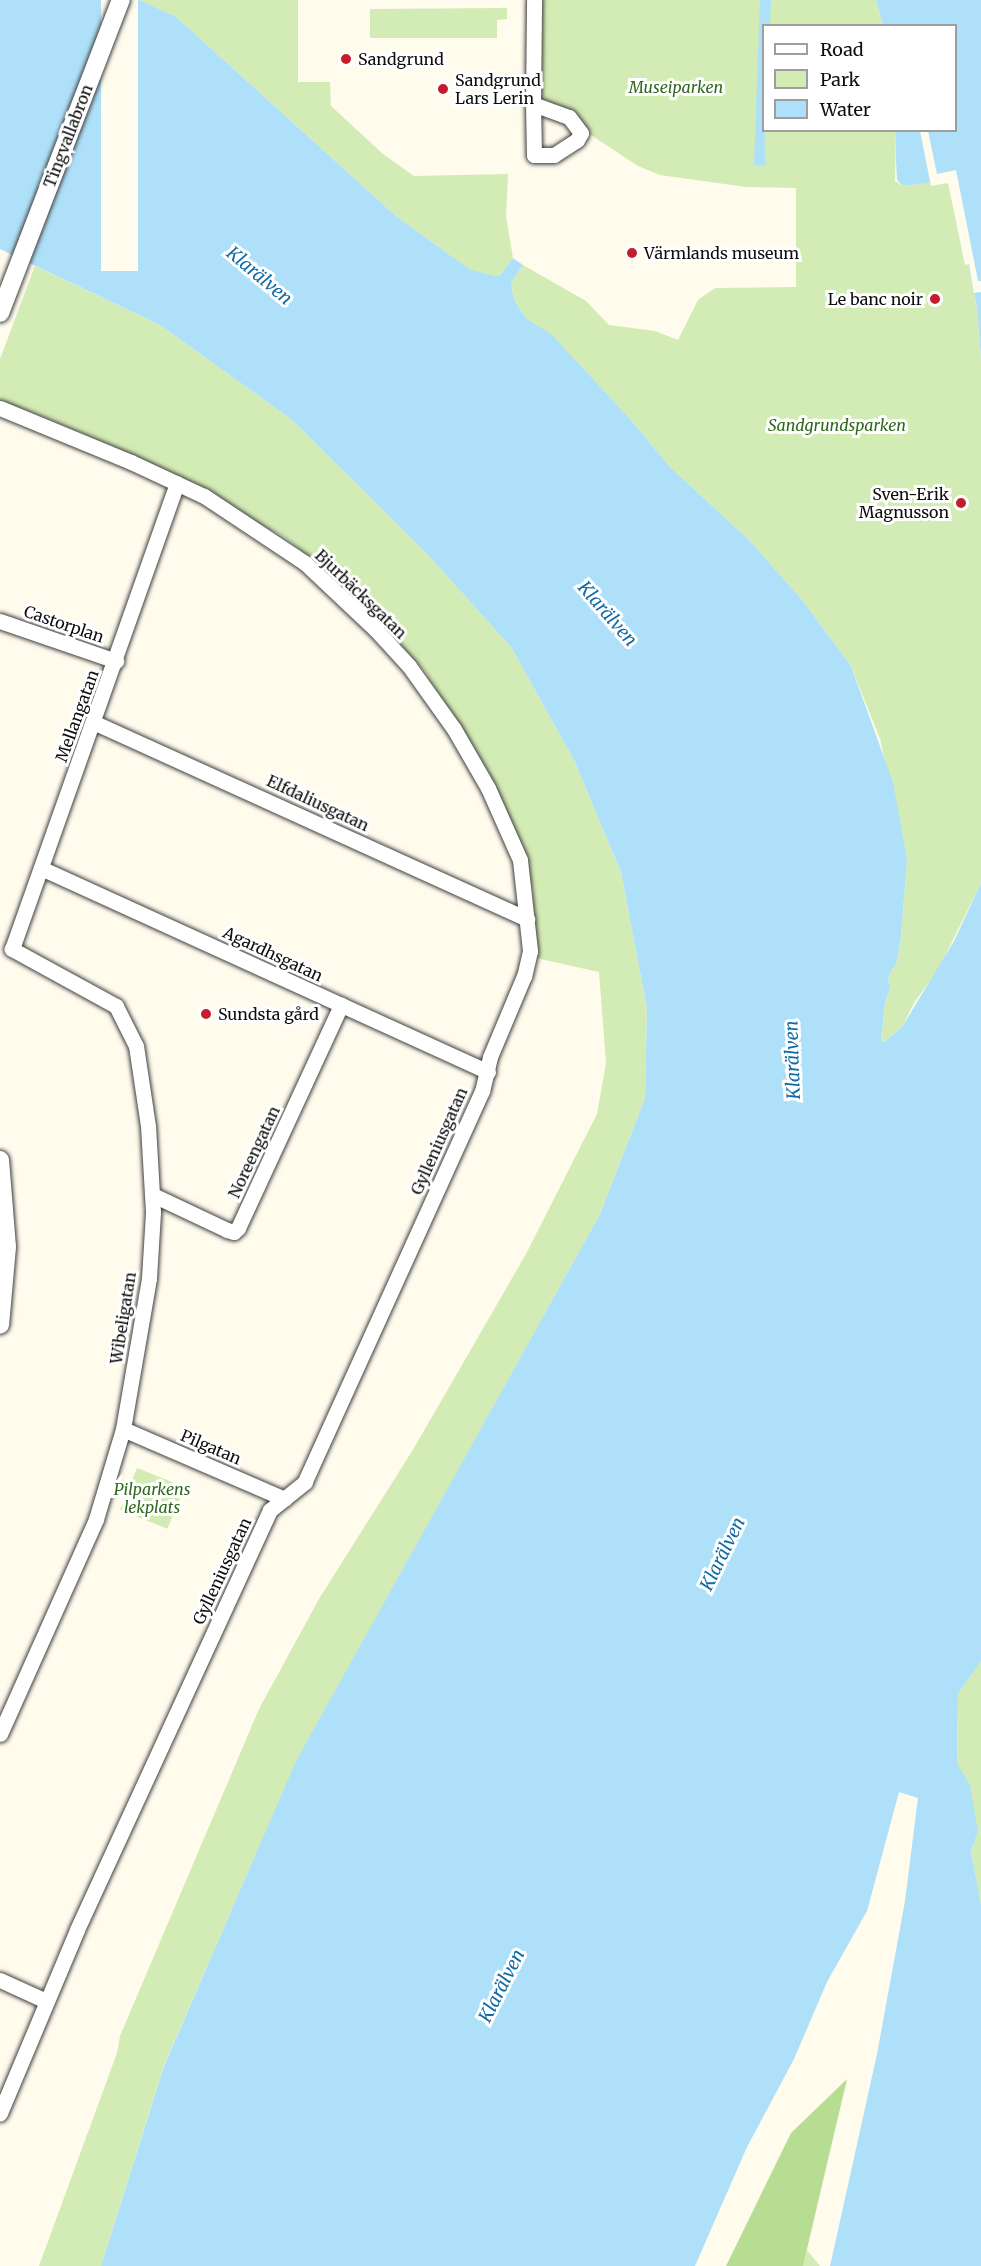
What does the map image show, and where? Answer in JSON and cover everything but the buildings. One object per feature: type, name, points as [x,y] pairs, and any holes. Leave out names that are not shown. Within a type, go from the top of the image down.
[{"type":"street","name":"Tingvallabron","points":[[0,313],[121,0]]},
{"type":"street","points":[[533,104],[534,0]]},
{"type":"street","name":"Bjurbäcksgatan","points":[[0,408],[204,496],[304,563],[339,592],[409,666],[454,729],[488,788],[520,860],[527,919]]},
{"type":"street","name":"Mellangatan","points":[[6,949],[43,868],[177,483]]},
{"type":"street","name":"Castorplan","points":[[0,621],[116,661]]},
{"type":"street","name":"Elfdaliusgatan","points":[[93,722],[527,919]]},
{"type":"street","name":"Agardhsgatan","points":[[43,868],[488,1072]]},
{"type":"street","name":"Gylleniusgatan","points":[[0,2113],[46,2001],[270,1510],[305,1482],[488,1072],[490,1057],[524,976],[530,951],[527,919]]},
{"type":"street","name":"Wibeligatan","points":[[0,1734],[96,1519],[123,1429],[149,1278],[153,1195],[148,1126],[136,1046],[116,1006],[6,949]]},
{"type":"street","name":"Noreengatan","points":[[153,1195],[227,1230],[234,1232],[238,1228],[341,1005]]},
{"type":"street","points":[[0,1160],[7,1247],[0,1325]]},
{"type":"street","name":"Pilgatan","points":[[123,1429],[285,1499]]},
{"type":"street","points":[[0,1980],[46,2001]]},
{"type":"green space","points":[[139,0],[298,0],[298,82],[330,82],[331,106],[383,154],[414,176],[508,174],[506,216],[513,258],[500,275],[489,277],[471,270],[397,217],[175,16]]},
{"type":"green space","name":"Sandgrundsparken","points":[[539,0],[876,0],[883,24],[762,24],[762,132],[896,132],[895,181],[903,186],[951,179],[977,308],[981,359],[981,883],[939,968],[914,1003],[902,1027],[884,1042],[881,1041],[885,1002],[891,986],[888,982],[890,972],[896,963],[901,938],[907,859],[880,739],[851,666],[803,601],[749,540],[670,467],[631,420],[551,335],[527,319],[514,300],[511,283],[523,265],[586,301],[609,325],[655,331],[678,340],[698,300],[715,288],[796,287],[796,188],[746,187],[660,175],[638,166],[559,114],[537,110]]},
{"type":"green space","points":[[507,8],[507,19],[497,20],[497,38],[370,38],[370,9]]},
{"type":"green space","points":[[35,266],[160,325],[291,419],[427,554],[511,647],[574,760],[621,872],[647,1008],[645,1098],[600,1214],[296,1762],[164,2065],[101,2266],[39,2266],[117,2053],[120,2036],[259,1709],[319,1599],[414,1448],[526,1254],[597,1114],[606,1063],[599,972],[536,958],[533,889],[484,770],[425,671],[344,585],[282,535],[114,458],[113,446],[27,410],[20,411],[0,402],[0,359]]},
{"type":"green space","name":"Pilparkens lekplats","points":[[137,1468],[184,1487],[167,1529],[120,1510]]},
{"type":"green space","points":[[981,1661],[981,1905],[971,1851],[978,1832],[957,1763],[958,1694]]},
{"type":"green space","points":[[847,2079],[803,2266],[726,2266],[791,2133]]},
{"type":"green space","points":[[807,2250],[820,2266],[803,2266]]},
{"type":"water","name":"Klarälven","points":[[0,0],[139,0],[175,16],[397,217],[471,270],[494,276],[500,275],[513,258],[523,265],[511,283],[514,300],[527,319],[551,334],[631,420],[670,467],[749,540],[803,601],[851,666],[893,782],[907,859],[901,938],[896,964],[890,972],[888,982],[891,986],[885,1002],[881,1041],[884,1042],[902,1027],[954,941],[981,883],[981,1661],[958,1694],[957,1763],[970,1785],[978,1832],[971,1851],[981,1905],[981,2266],[830,2266],[877,2054],[905,1901],[918,1798],[899,1792],[867,1911],[827,1982],[794,2059],[747,2147],[695,2266],[101,2266],[164,2066],[296,1761],[600,1214],[645,1098],[647,1008],[621,872],[574,760],[511,647],[427,554],[291,419],[160,325],[0,249]]},
{"type":"water","points":[[760,0],[771,0],[770,24],[762,24],[762,132],[765,132],[765,165],[754,165]]},
{"type":"water","points":[[876,0],[981,0],[981,359],[977,308],[951,180],[903,186],[897,180],[896,132],[957,132],[957,24],[883,24]]},
{"type":"pier","points":[[101,0],[138,0],[138,271],[101,271]]},
{"type":"pier","points":[[920,132],[928,132],[937,174],[956,170],[978,281],[981,281],[981,292],[974,293],[969,264],[965,265],[948,183],[931,186]]},
{"type":"place","name":"Sandgrund","points":[[346,59]]},
{"type":"place","name":"Sandgrund Lars Lerin","points":[[443,89]]},
{"type":"place","name":"Värmlands museum","points":[[632,253]]},
{"type":"place","name":"Le banc noir","points":[[935,299]]},
{"type":"place","name":"Sven-Erik Magnusson","points":[[961,503]]},
{"type":"place","name":"Sundsta gård","points":[[206,1014]]},
{"type":"park label","name":"Museiparken","points":[[676,87]]}]
